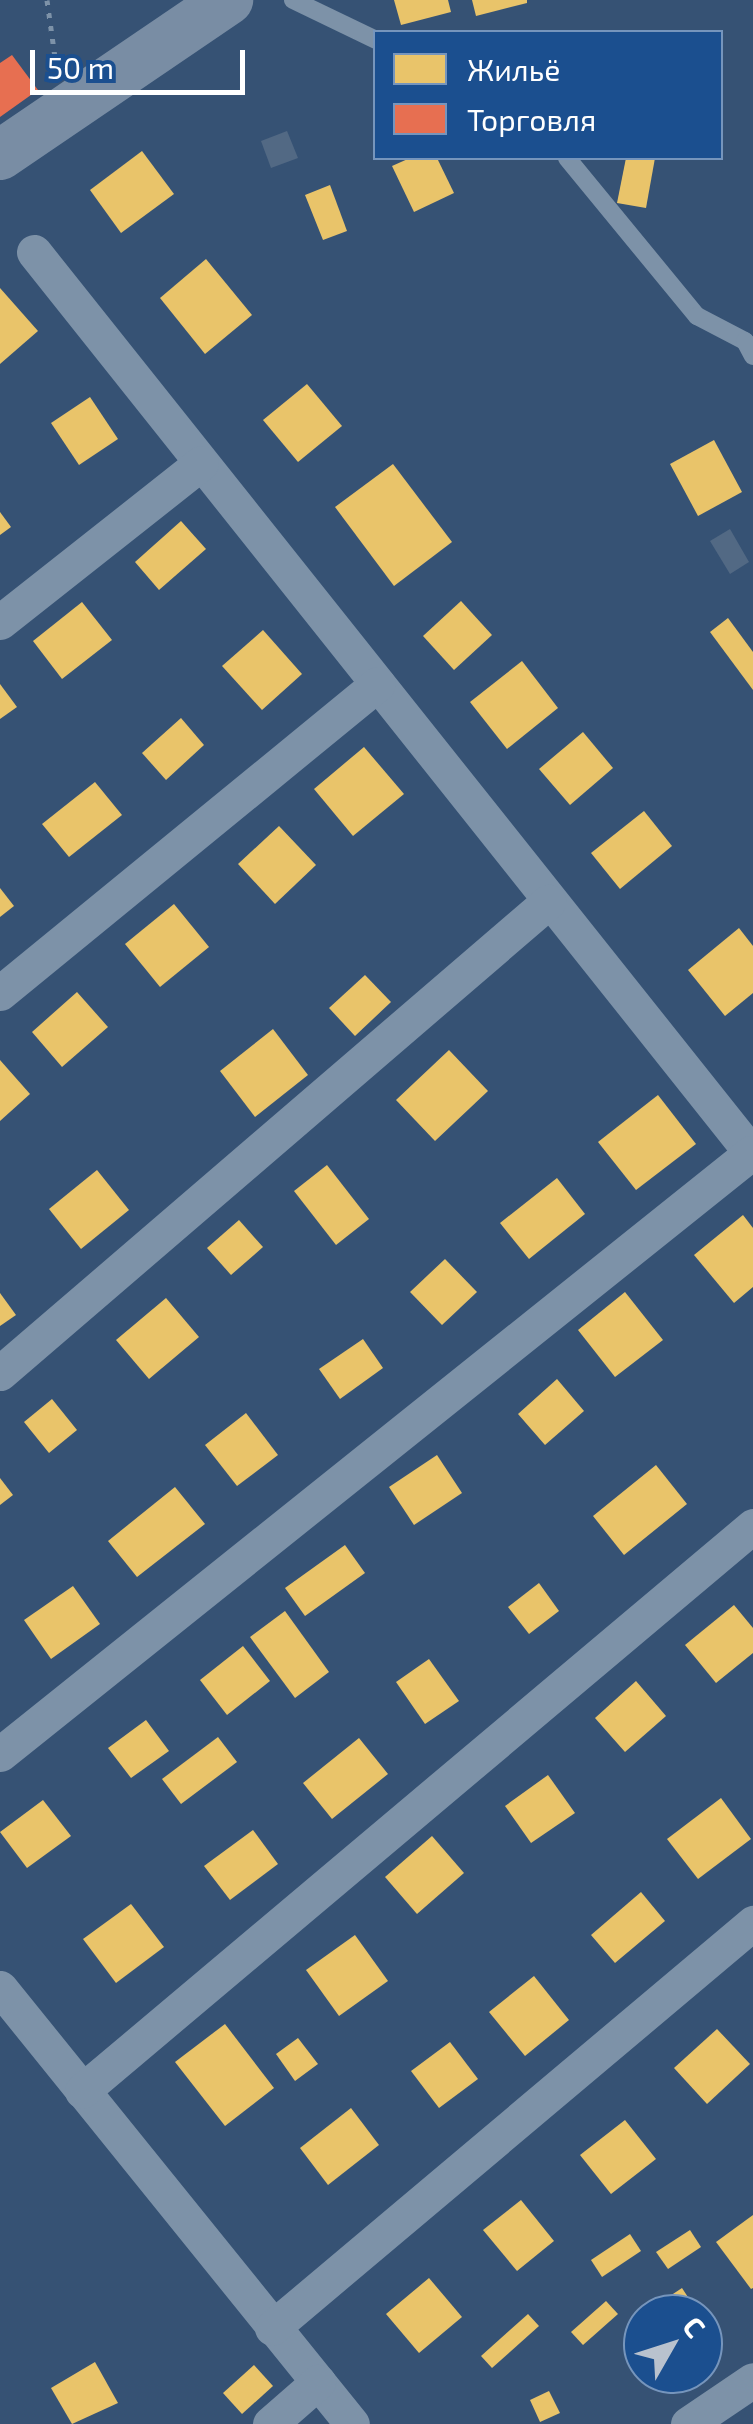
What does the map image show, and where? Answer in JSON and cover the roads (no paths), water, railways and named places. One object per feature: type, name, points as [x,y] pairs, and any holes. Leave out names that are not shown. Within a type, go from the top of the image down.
[{"type":"street","points":[[0,154],[228,0]]},
{"type":"street","points":[[0,1754],[752,1154],[34,252]]},
{"type":"street","points":[[0,622],[202,463]]},
{"type":"street","points":[[0,993],[378,684]]},
{"type":"street","points":[[0,1373],[548,902]]},
{"type":"street","points":[[82,2091],[753,1526]]},
{"type":"street","points":[[272,2328],[753,1923]]},
{"type":"street","points":[[0,1988],[352,2424]]},
{"type":"street","points":[[688,2424],[753,2380]]},
{"type":"street","points":[[270,2424],[318,2382]]},
{"type":"lane","points":[[293,0],[373,39]]},
{"type":"lane","points":[[568,160],[697,316],[744,341],[753,356]]}]
